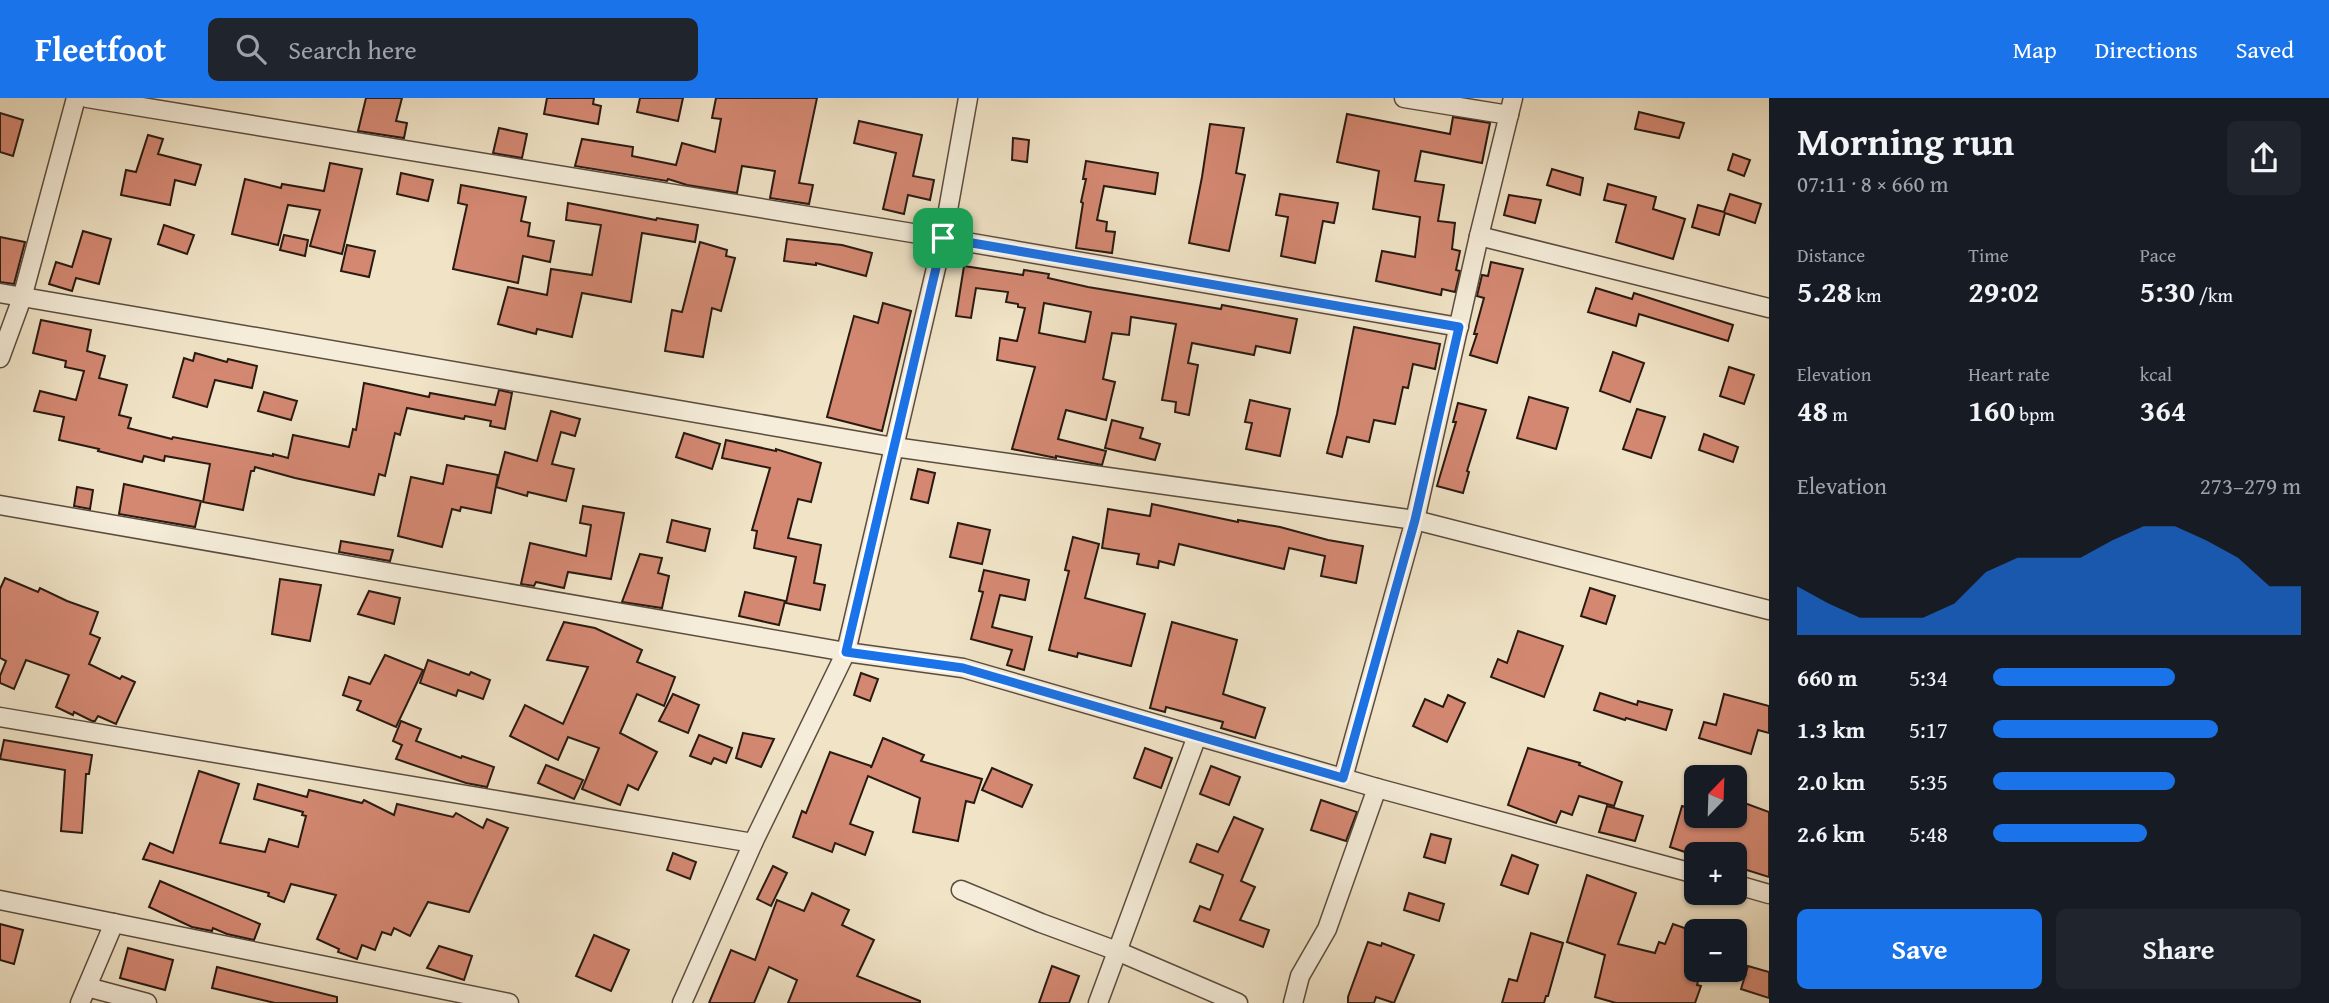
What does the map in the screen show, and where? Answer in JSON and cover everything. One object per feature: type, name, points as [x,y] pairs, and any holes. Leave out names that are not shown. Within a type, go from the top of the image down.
[{"type":"street","points":[[0,358],[22,298],[76,98]]},
{"type":"street","points":[[87,98],[943,238],[1459,327]]},
{"type":"street","points":[[682,1003],[752,843],[846,652],[943,238],[968,98]]},
{"type":"street","points":[[1343,778],[1415,520],[1511,107],[1404,98]]},
{"type":"street","points":[[1479,236],[1769,308]]},
{"type":"street","points":[[0,293],[894,447],[1415,520],[1769,610]]},
{"type":"street","points":[[0,505],[846,652],[963,668],[1377,788],[1684,871]]},
{"type":"street","points":[[0,717],[752,843]]},
{"type":"street","points":[[1098,1003],[1197,736]]},
{"type":"street","points":[[1293,1003],[1300,976],[1327,929],[1377,788]]},
{"type":"street","points":[[1747,888],[1769,894]]},
{"type":"street","points":[[961,890],[1117,951],[1238,1003]]},
{"type":"street","points":[[0,900],[509,1003]]},
{"type":"street","points":[[114,923],[84,995],[147,1003]]},
{"type":"building","points":[[366,98],[402,98],[396,121],[407,123],[404,138],[358,131]]},
{"type":"building","points":[[547,98],[594,98],[593,104],[601,106],[598,124],[544,114]]},
{"type":"building","points":[[640,98],[683,98],[678,121],[637,112]]},
{"type":"building","points":[[716,98],[817,98],[799,183],[813,185],[809,204],[770,198],[775,171],[742,166],[737,193],[687,185],[668,179],[667,181],[575,166],[582,139],[633,147],[632,156],[676,165],[682,143],[715,152],[721,119],[712,118]]},
{"type":"building","points":[[1639,112],[1684,123],[1679,138],[1635,129]]},
{"type":"building","points":[[0,113],[23,120],[13,156],[0,152]]},
{"type":"building","points":[[1347,114],[1450,134],[1453,117],[1490,123],[1482,163],[1421,151],[1415,181],[1444,185],[1438,221],[1455,223],[1452,249],[1460,251],[1456,270],[1460,271],[1455,292],[1442,289],[1441,295],[1376,281],[1382,251],[1415,257],[1420,217],[1373,209],[1379,171],[1337,162]]},
{"type":"building","points":[[859,121],[922,135],[913,176],[934,180],[930,200],[908,195],[904,214],[883,209],[896,153],[854,143]]},
{"type":"building","points":[[1210,124],[1244,128],[1236,173],[1245,175],[1229,251],[1189,243]]},
{"type":"building","points":[[499,128],[527,134],[522,158],[493,153]]},
{"type":"building","points":[[148,135],[163,139],[158,154],[201,165],[195,185],[175,180],[170,205],[121,195],[126,170],[136,172]]},
{"type":"building","points":[[1013,138],[1029,140],[1027,162],[1012,160]]},
{"type":"building","points":[[1733,154],[1750,160],[1744,176],[1728,170]]},
{"type":"building","points":[[1086,161],[1158,173],[1155,194],[1104,186],[1097,220],[1107,222],[1106,231],[1115,232],[1112,253],[1076,248]]},
{"type":"building","points":[[330,163],[362,169],[342,254],[310,246],[320,210],[288,205],[278,245],[232,234],[245,179],[281,188],[282,184],[324,191]]},
{"type":"building","points":[[1552,169],[1583,178],[1580,195],[1547,185]]},
{"type":"building","points":[[401,173],[433,180],[428,201],[397,194]]},
{"type":"building","points":[[1608,184],[1656,197],[1653,209],[1685,219],[1673,259],[1616,242],[1626,205],[1604,200]]},
{"type":"building","points":[[461,185],[526,197],[521,221],[530,223],[528,236],[554,241],[550,262],[523,256],[518,283],[453,269],[467,205],[458,203]]},
{"type":"building","points":[[1280,194],[1338,203],[1334,223],[1323,221],[1315,263],[1281,256],[1288,217],[1276,215]]},
{"type":"building","points":[[1730,194],[1761,204],[1755,223],[1725,213],[1719,235],[1692,227],[1698,205],[1724,212]]},
{"type":"building","points":[[1509,195],[1541,200],[1535,223],[1504,215]]},
{"type":"building","points":[[568,203],[698,225],[695,242],[642,233],[631,302],[582,293],[572,337],[537,329],[536,334],[498,324],[508,287],[547,295],[551,269],[592,275],[601,225],[566,220]]},
{"type":"building","points":[[164,225],[194,235],[187,254],[158,244]]},
{"type":"building","points":[[83,231],[111,239],[99,284],[76,278],[72,291],[49,284],[56,262],[72,267]]},
{"type":"building","points":[[284,235],[308,240],[305,256],[280,250]]},
{"type":"building","points":[[0,237],[25,242],[14,284],[0,282]]},
{"type":"building","points":[[787,239],[842,245],[872,253],[866,276],[816,263],[784,261]]},
{"type":"building","points":[[700,242],[727,250],[726,256],[735,258],[721,311],[712,308],[703,357],[665,351],[672,310],[682,312]]},
{"type":"building","points":[[347,245],[375,251],[369,277],[341,271]]},
{"type":"building","points":[[1491,262],[1523,269],[1497,363],[1470,355],[1484,298],[1477,296],[1482,275],[1488,276]]},
{"type":"building","points":[[964,266],[1023,275],[1024,270],[1049,274],[1048,278],[1088,287],[1221,309],[1222,305],[1297,319],[1290,353],[1256,346],[1254,355],[1192,343],[1188,363],[1198,365],[1189,415],[1175,412],[1176,402],[1162,400],[1176,324],[1131,317],[1129,335],[1112,333],[1103,379],[1115,382],[1106,420],[1066,410],[1058,439],[1106,451],[1102,465],[1012,449],[1035,367],[997,360],[1000,338],[1017,341],[1025,308],[1006,302],[1008,292],[976,288],[971,318],[956,316]],"holes":[[[1044,303],[1091,312],[1085,342],[1039,333]]]},
{"type":"building","points":[[1596,288],[1632,299],[1634,293],[1733,325],[1728,341],[1639,314],[1636,326],[1588,312]]},
{"type":"building","points":[[883,303],[911,311],[882,431],[827,417],[854,316],[878,323]]},
{"type":"building","points":[[41,320],[91,330],[87,351],[105,356],[99,378],[127,385],[119,415],[131,418],[128,428],[172,439],[173,437],[288,458],[293,435],[349,447],[353,429],[356,430],[364,383],[429,397],[430,393],[495,405],[499,390],[512,393],[505,429],[490,426],[491,421],[465,416],[464,419],[407,408],[400,435],[395,433],[385,476],[379,474],[374,495],[255,467],[254,471],[251,471],[243,510],[203,502],[210,464],[165,456],[164,461],[144,456],[142,462],[59,440],[64,417],[34,411],[40,391],[76,400],[84,371],[65,367],[66,361],[33,353]]},
{"type":"building","points":[[1354,327],[1440,344],[1435,369],[1413,364],[1408,388],[1403,387],[1395,424],[1374,420],[1369,442],[1347,437],[1342,457],[1327,453]]},
{"type":"building","points":[[1613,352],[1644,363],[1630,402],[1600,391]]},
{"type":"building","points":[[195,353],[227,362],[228,359],[257,366],[252,388],[215,380],[207,407],[173,397],[184,358],[193,361]]},
{"type":"building","points":[[1729,367],[1754,375],[1744,404],[1720,396]]},
{"type":"building","points":[[264,392],[297,401],[291,420],[258,411]]},
{"type":"building","points":[[1529,397],[1568,408],[1556,449],[1517,438]]},
{"type":"building","points":[[1250,400],[1290,409],[1280,456],[1246,449],[1252,423],[1245,422]]},
{"type":"building","points":[[1458,403],[1486,410],[1463,493],[1437,486],[1456,422],[1453,422]]},
{"type":"building","points":[[1637,409],[1665,417],[1651,458],[1623,449]]},
{"type":"building","points":[[551,411],[580,419],[575,436],[561,432],[552,464],[574,469],[566,501],[528,492],[527,496],[496,487],[505,452],[537,461]]},
{"type":"building","points":[[1112,420],[1143,428],[1140,438],[1160,444],[1155,460],[1105,448]]},
{"type":"building","points":[[684,433],[720,444],[712,469],[676,457]]},
{"type":"building","points":[[1704,434],[1738,447],[1733,462],[1699,450]]},
{"type":"building","points":[[726,440],[776,449],[821,463],[811,502],[798,499],[788,538],[821,545],[814,583],[825,585],[820,610],[786,603],[796,557],[754,548],[757,531],[752,530],[770,468],[722,458]]},
{"type":"building","points":[[447,465],[498,475],[491,513],[461,507],[460,511],[452,509],[442,547],[398,536],[411,477],[443,484]]},
{"type":"building","points":[[918,469],[935,473],[928,503],[911,499]]},
{"type":"building","points":[[124,484],[201,501],[195,527],[119,514]]},
{"type":"building","points":[[77,487],[93,490],[90,509],[74,506]]},
{"type":"building","points":[[1152,504],[1238,522],[1280,527],[1363,546],[1356,583],[1321,576],[1325,556],[1289,548],[1284,569],[1179,544],[1174,565],[1159,561],[1158,568],[1137,564],[1139,554],[1102,548],[1108,509],[1150,516]]},
{"type":"building","points":[[583,506],[624,513],[611,579],[568,572],[564,588],[536,582],[534,586],[521,584],[530,543],[586,556],[591,525],[580,523]]},
{"type":"building","points":[[672,520],[710,529],[705,551],[667,542]]},
{"type":"building","points":[[958,523],[990,530],[982,564],[950,557]]},
{"type":"building","points":[[1073,537],[1099,544],[1085,598],[1145,614],[1131,666],[1078,653],[1077,657],[1049,650],[1069,571],[1065,570]]},
{"type":"building","points":[[341,541],[393,550],[390,561],[339,552]]},
{"type":"building","points":[[640,554],[662,558],[658,573],[669,576],[662,608],[622,602]]},
{"type":"building","points":[[984,570],[1029,580],[1025,600],[1000,595],[992,627],[1032,637],[1024,670],[1007,665],[1012,650],[971,639],[983,592],[979,591]]},
{"type":"building","points":[[5,578],[38,592],[40,588],[98,612],[90,634],[100,638],[89,664],[120,679],[122,676],[135,682],[116,724],[98,716],[92,721],[56,707],[69,675],[26,660],[14,689],[0,683],[6,661],[0,658],[0,589]]},
{"type":"building","points":[[280,579],[321,585],[310,641],[272,634]]},
{"type":"building","points":[[1590,588],[1615,596],[1606,624],[1581,616]]},
{"type":"building","points":[[369,591],[400,598],[394,624],[358,614]]},
{"type":"building","points":[[745,592],[785,601],[779,625],[739,616]]},
{"type":"building","points":[[564,622],[595,628],[642,650],[637,662],[675,677],[664,706],[637,694],[620,733],[657,752],[638,790],[628,785],[620,805],[582,789],[599,748],[568,737],[558,760],[510,736],[525,705],[563,724],[588,667],[547,660]]},
{"type":"building","points":[[1172,622],[1237,640],[1223,694],[1265,708],[1255,738],[1221,728],[1223,722],[1166,707],[1165,712],[1150,708]]},
{"type":"building","points":[[1518,631],[1563,646],[1544,697],[1491,677],[1498,659],[1507,663]]},
{"type":"building","points":[[385,655],[423,670],[396,727],[357,710],[361,701],[343,695],[349,677],[370,684]]},
{"type":"building","points":[[428,660],[490,680],[483,699],[458,690],[456,696],[420,683]]},
{"type":"building","points":[[861,673],[878,679],[870,701],[854,695]]},
{"type":"building","points":[[1600,693],[1637,705],[1638,701],[1672,710],[1666,730],[1594,710]]},
{"type":"building","points":[[673,694],[699,705],[688,733],[659,721]]},
{"type":"building","points":[[1724,694],[1769,706],[1769,733],[1758,730],[1751,754],[1699,738],[1704,722],[1716,725]]},
{"type":"building","points":[[1448,695],[1465,703],[1447,742],[1413,726],[1425,699],[1443,707]]},
{"type":"building","points":[[401,721],[421,729],[416,741],[494,767],[487,787],[466,783],[396,759],[402,745],[393,741]]},
{"type":"building","points":[[743,733],[774,739],[761,767],[736,758]]},
{"type":"building","points":[[699,735],[732,748],[726,763],[714,758],[711,764],[690,756]]},
{"type":"building","points":[[883,738],[924,755],[921,761],[982,779],[974,803],[966,801],[958,841],[913,832],[920,798],[868,776],[850,824],[873,832],[865,855],[835,843],[832,852],[793,837],[802,811],[806,813],[830,752],[871,768]]},
{"type":"building","points":[[4,740],[92,755],[89,774],[86,774],[82,833],[61,831],[65,770],[0,759]]},
{"type":"building","points":[[1145,748],[1172,758],[1161,788],[1134,778]]},
{"type":"building","points":[[1528,748],[1580,763],[1579,765],[1622,782],[1614,806],[1579,796],[1572,815],[1561,811],[1556,823],[1508,805]]},
{"type":"building","points":[[546,765],[583,780],[574,799],[538,783]]},
{"type":"building","points":[[1211,766],[1240,777],[1229,805],[1200,794]]},
{"type":"building","points":[[992,768],[1032,785],[1022,807],[982,790]]},
{"type":"building","points":[[199,771],[239,784],[220,843],[265,852],[269,839],[298,847],[306,816],[302,815],[303,812],[254,799],[258,784],[307,797],[309,790],[362,803],[364,800],[394,815],[397,804],[453,817],[456,813],[483,828],[487,819],[508,828],[469,912],[428,902],[410,936],[394,928],[391,935],[382,932],[375,950],[362,945],[357,959],[338,952],[339,949],[317,939],[336,895],[291,884],[284,902],[268,896],[269,893],[143,859],[150,843],[173,853]]},
{"type":"building","points":[[1321,800],[1357,812],[1346,841],[1311,830]]},
{"type":"building","points":[[1747,804],[1769,812],[1769,877],[1747,870],[1747,842],[1684,842],[1684,852],[1670,847],[1682,806],[1684,828],[1747,828]]},
{"type":"building","points":[[1607,806],[1643,816],[1635,841],[1599,832]]},
{"type":"building","points":[[1234,817],[1263,829],[1241,881],[1255,887],[1240,920],[1269,930],[1263,947],[1194,921],[1200,906],[1210,910],[1223,875],[1190,862],[1197,844],[1218,852]]},
{"type":"building","points":[[1431,834],[1451,839],[1445,863],[1424,857]]},
{"type":"building","points":[[673,853],[696,862],[690,879],[667,870]]},
{"type":"building","points":[[1512,855],[1538,865],[1528,894],[1501,885]]},
{"type":"building","points":[[773,866],[787,873],[771,906],[757,899]]},
{"type":"building","points":[[1587,875],[1636,893],[1618,944],[1655,953],[1659,942],[1665,944],[1673,924],[1684,928],[1684,982],[1698,982],[1697,985],[1701,986],[1695,1003],[1616,1003],[1595,997],[1605,955],[1567,942]]},
{"type":"building","points":[[160,881],[260,924],[254,940],[213,928],[212,931],[192,927],[149,907]]},
{"type":"building","points":[[812,893],[849,910],[842,925],[874,940],[857,976],[920,1003],[788,1003],[797,980],[769,967],[754,1003],[709,1003],[731,950],[755,960],[777,900],[804,911]]},
{"type":"building","points":[[1409,893],[1444,904],[1439,921],[1404,910]]},
{"type":"building","points":[[0,924],[23,930],[14,964],[0,960]]},
{"type":"building","points":[[1531,933],[1563,943],[1548,996],[1544,1003],[1502,1003],[1509,979],[1517,981]]},
{"type":"building","points":[[594,935],[629,950],[611,991],[576,976]]},
{"type":"building","points":[[1368,942],[1381,946],[1382,943],[1414,955],[1394,1003],[1376,997],[1374,1003],[1348,1003]]},
{"type":"building","points":[[439,946],[472,956],[464,980],[427,968]]},
{"type":"building","points":[[128,948],[173,960],[165,990],[120,978]]},
{"type":"building","points":[[1052,966],[1079,976],[1069,1003],[1039,1003]]},
{"type":"building","points":[[1748,966],[1769,972],[1769,998],[1741,989],[1743,982],[1747,982]]},
{"type":"building","points":[[217,967],[337,997],[337,1003],[275,1003],[212,988]]},
{"type":"route","points":[[943,238],[1459,327],[1415,520],[1343,778],[963,668],[846,652],[943,238]]}]
